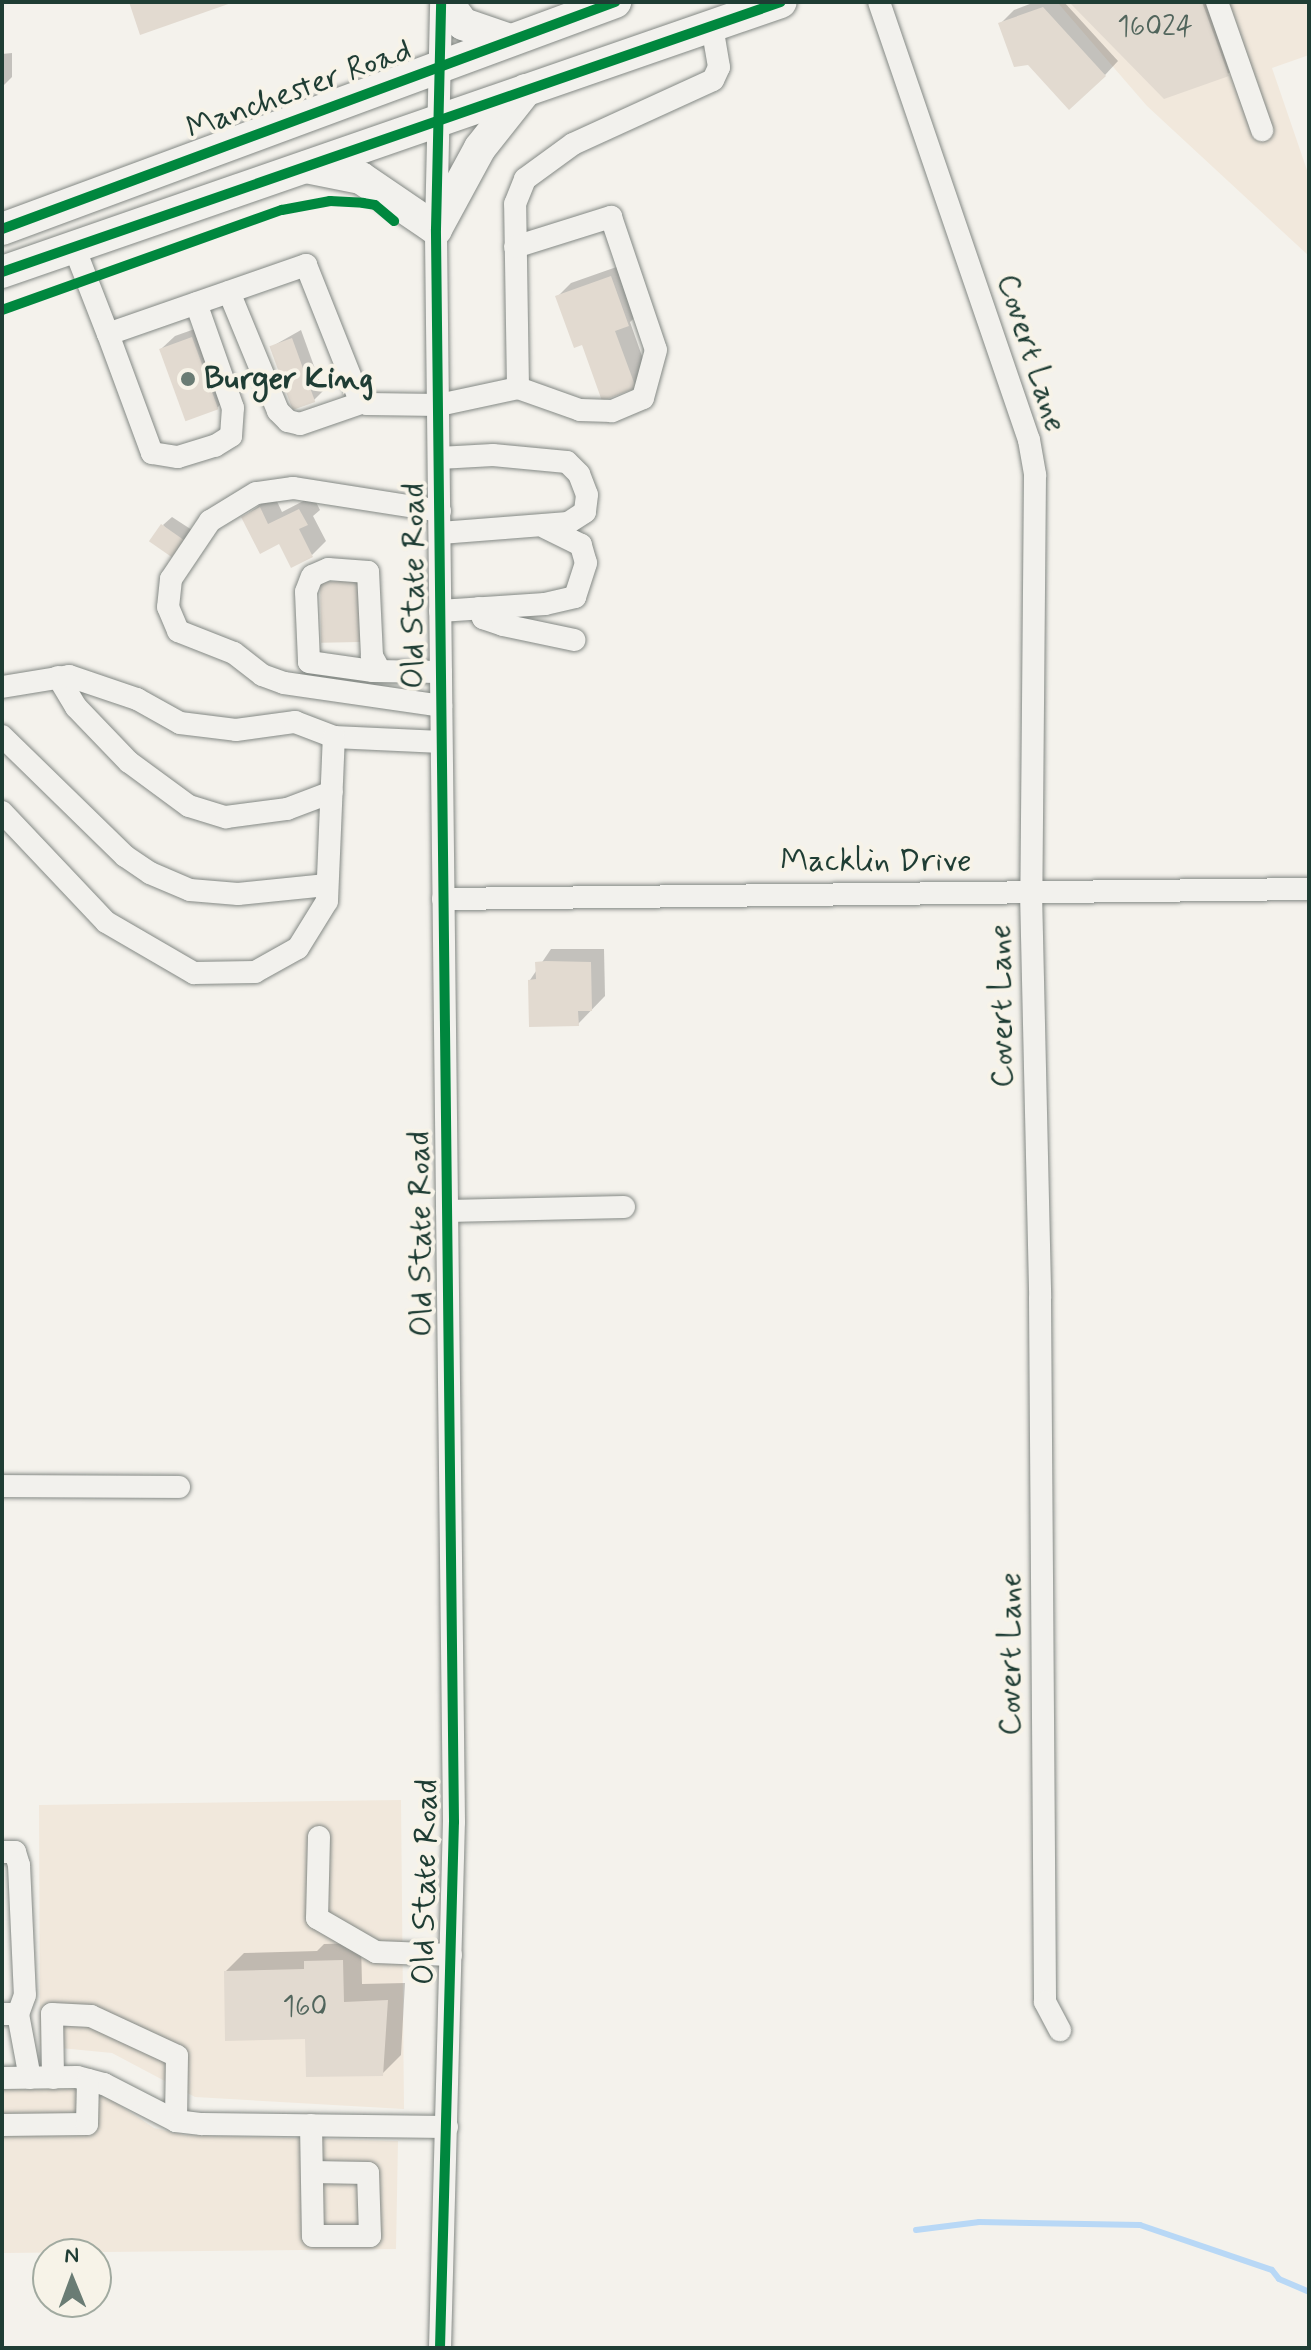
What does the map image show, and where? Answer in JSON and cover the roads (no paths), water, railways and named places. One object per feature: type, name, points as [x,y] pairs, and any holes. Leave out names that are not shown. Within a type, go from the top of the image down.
[{"type":"highway","points":[[447,2],[463,24],[510,40]]},
{"type":"highway","name":"Manchester Road","points":[[2,229],[510,40],[565,10],[615,2]]},
{"type":"highway","points":[[2,272],[781,2]]},
{"type":"highway","points":[[302,166],[361,178],[436,229],[480,148],[526,90]]},
{"type":"street","name":"Old State Road","points":[[440,2348],[454,1822],[436,229],[441,2]]},
{"type":"street","name":"Covert Lane","points":[[879,2],[1029,440],[1035,475],[1031,892],[1040,1298],[1045,2002],[1060,2030]]},
{"type":"street","points":[[1217,2],[1262,130]]},
{"type":"street","points":[[518,388],[515,204],[525,179],[573,144],[713,80],[719,67],[712,26]]},
{"type":"street","points":[[229,292],[278,411],[288,421],[300,424],[364,402],[439,405],[518,388],[552,404],[612,411],[643,398],[656,350],[611,217],[515,247]]},
{"type":"street","points":[[74,247],[152,453],[178,457],[215,446],[231,436],[233,408],[196,303]]},
{"type":"street","points":[[108,334],[306,265],[364,402]]},
{"type":"street","points":[[439,458],[493,455],[567,462],[584,484],[585,512],[568,523],[537,526],[440,522],[293,488],[256,493],[210,521],[171,579],[168,607],[178,631],[234,653],[262,675],[284,683],[441,706]]},
{"type":"street","points":[[440,611],[564,602],[582,588],[586,563],[581,545],[564,533],[537,526]]},
{"type":"street","points":[[378,667],[372,656],[368,572],[328,569],[312,576],[306,592],[309,662],[373,671],[378,667],[441,672]]},
{"type":"street","points":[[479,608],[483,618],[503,625],[574,640]]},
{"type":"street","points":[[2,687],[69,676],[137,699],[180,723],[236,730],[295,722],[334,737],[441,742]]},
{"type":"street","points":[[58,677],[76,707],[129,762],[189,806],[226,817],[287,809],[332,792]]},
{"type":"street","points":[[2,736],[125,856],[150,873],[190,890],[226,893],[327,885]]},
{"type":"street","points":[[2,812],[106,922],[194,973],[255,972],[298,948],[327,901],[334,737]]},
{"type":"street","name":"Macklin Drive","points":[[443,899],[1309,889]]},
{"type":"street","points":[[447,1211],[624,1207]]},
{"type":"street","points":[[2,1486],[179,1487]]},
{"type":"street","points":[[319,1837],[317,1918],[376,1952],[451,1955]]},
{"type":"street","points":[[2,1852],[15,1852],[19,1865],[25,1995],[10,2014],[30,2078]]},
{"type":"street","points":[[53,2078],[52,2014],[91,2016],[177,2056],[176,2121]]},
{"type":"street","points":[[2,2078],[88,2080],[176,2121],[447,2127]]},
{"type":"street","points":[[2,2125],[87,2124],[88,2080]]},
{"type":"street","points":[[311,2125],[312,2172]]},
{"type":"waterway","points":[[916,2230],[979,2222],[1140,2225],[1272,2270],[1279,2279],[1309,2292]]},
{"type":"place","name":"Burger King","points":[[188,379]]}]
